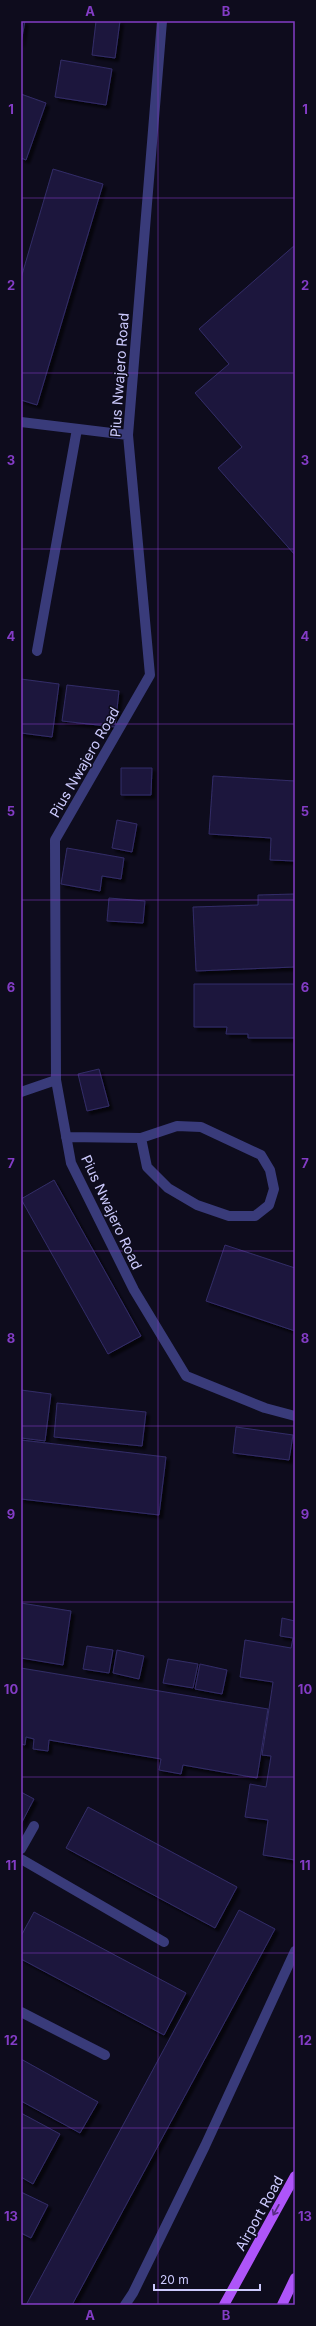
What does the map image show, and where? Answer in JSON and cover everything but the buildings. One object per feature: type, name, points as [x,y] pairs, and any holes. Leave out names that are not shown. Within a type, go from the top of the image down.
[{"type":"main road","name":"Airport Road","points":[[224,2305],[295,2176]]},
{"type":"main road","points":[[282,2305],[295,2278]]},
{"type":"street","name":"Pius Nwajero Road","points":[[162,21],[128,435],[150,675],[55,840],[56,1080],[71,1163],[134,1290],[186,1376],[265,1408],[295,1416]]},
{"type":"street","points":[[21,422],[128,435]]},
{"type":"street","points":[[37,650],[77,429]]},
{"type":"street","points":[[21,1092],[56,1080]]},
{"type":"street","points":[[66,1137],[142,1138],[177,1126],[201,1127],[262,1155],[270,1170],[274,1189],[269,1205],[255,1216],[229,1216],[197,1205],[168,1188],[147,1167],[142,1138]]},
{"type":"street","points":[[21,1849],[34,1826]]},
{"type":"street","points":[[21,1859],[164,1942]]},
{"type":"street","points":[[125,2305],[133,2293],[206,2146],[295,1951]]},
{"type":"street","points":[[21,2012],[105,2055]]}]
